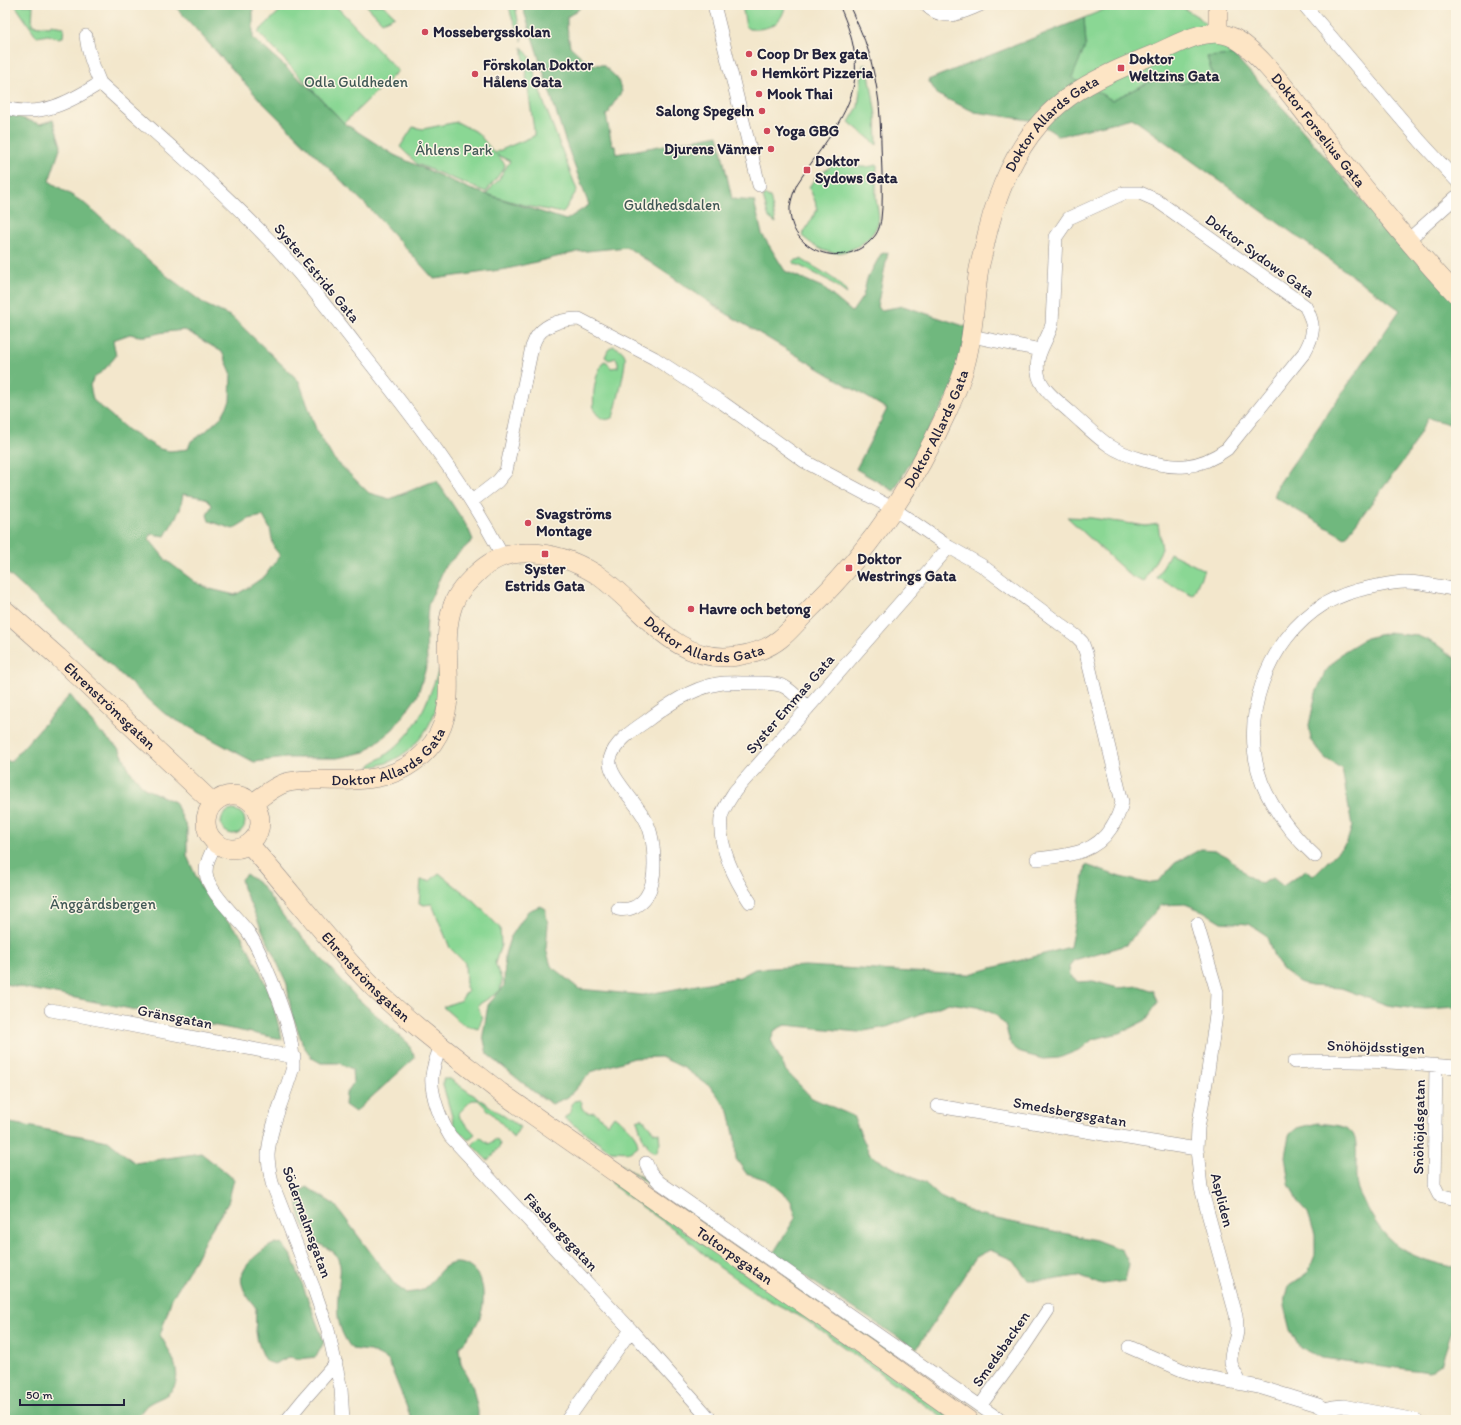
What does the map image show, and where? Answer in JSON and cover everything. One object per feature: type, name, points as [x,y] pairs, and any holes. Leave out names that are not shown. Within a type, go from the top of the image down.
[{"type":"street","points":[[714,5],[759,184]]},
{"type":"street","points":[[926,5],[937,13],[943,15],[952,15],[980,5]]},
{"type":"street","points":[[1218,5],[1218,32]]},
{"type":"street","points":[[1304,5],[1456,180]]},
{"type":"street","name":"Doktor Forselius Gata","points":[[1218,32],[1236,39],[1259,59],[1407,241],[1456,294]]},
{"type":"street","name":"Doktor Allards Gata","points":[[253,803],[286,782],[301,780],[371,779],[386,776],[399,771],[418,759],[432,743],[441,729],[446,711],[450,687],[448,626],[453,606],[460,592],[477,572],[502,555],[531,552],[545,554],[578,564],[612,586],[658,630],[673,642],[699,654],[728,658],[755,652],[780,640],[820,600],[849,568],[878,532],[913,478],[947,411],[964,372],[971,336],[978,274],[988,230],[996,202],[1021,147],[1037,126],[1070,96],[1092,83],[1121,68],[1203,34],[1218,32]]},
{"type":"street","name":"Syster Estrids Gata","points":[[86,36],[92,66],[100,83],[215,186],[278,250],[303,278],[399,399],[447,464],[472,501],[502,555]]},
{"type":"street","points":[[5,108],[29,112],[47,109],[80,96],[100,83]]},
{"type":"street","name":"Doktor Sydows Gata","points":[[1124,193],[1140,193],[1156,200],[1306,306],[1310,314],[1313,333],[1304,353],[1227,449],[1215,458],[1191,466],[1172,467],[1148,462],[1127,455],[1110,446],[1053,396],[1043,384],[1038,375],[1037,366],[1041,350],[1050,332],[1052,324],[1056,237],[1069,218],[1124,193]]},
{"type":"street","points":[[1407,241],[1456,197]]},
{"type":"street","points":[[472,501],[492,486],[506,471],[532,347],[538,335],[544,328],[557,322],[569,319],[579,319],[654,358],[723,403],[804,461],[894,509],[949,547],[982,565],[1066,628],[1082,642],[1086,653],[1122,802],[1120,814],[1108,833],[1099,842],[1089,848],[1070,854],[1037,859]]},
{"type":"street","points":[[971,336],[1041,350]]},
{"type":"street","name":"Syster Emmas Gata","points":[[750,902],[740,888],[724,847],[722,818],[725,808],[735,791],[949,547]]},
{"type":"street","points":[[1316,856],[1300,842],[1284,824],[1273,807],[1262,782],[1256,758],[1254,738],[1258,699],[1262,680],[1274,655],[1289,635],[1307,617],[1324,604],[1344,595],[1365,588],[1404,582],[1429,584],[1456,590]]},
{"type":"street","name":"Ehrenströmsgatan","points":[[5,610],[58,657],[213,803]]},
{"type":"street","points":[[618,909],[631,909],[640,905],[650,891],[654,873],[654,853],[651,834],[646,820],[637,804],[613,773],[610,759],[616,746],[633,730],[664,707],[702,688],[718,683],[776,684],[789,690],[808,708]]},
{"type":"street","points":[[233,794],[248,798],[253,803],[259,813],[260,824],[257,835],[249,844],[240,848],[230,849],[216,844],[207,831],[206,824],[206,817],[213,803],[225,795],[233,794]]},
{"type":"street","name":"Södermalmsgatan","points":[[216,844],[211,854],[206,873],[209,882],[227,909],[248,932],[261,953],[282,1007],[291,1040],[294,1057],[293,1067],[290,1082],[278,1112],[270,1140],[268,1155],[269,1169],[272,1183],[328,1330],[341,1389],[343,1420]]},
{"type":"street","name":"Ehrenströmsgatan","points":[[249,844],[335,945],[374,987],[400,1012],[500,1092]]},
{"type":"street","name":"Aspliden","points":[[1197,924],[1217,992],[1216,1014],[1198,1128],[1197,1149],[1201,1188],[1238,1325],[1237,1336],[1231,1354],[1234,1371],[1240,1382]]},
{"type":"street","name":"Gränsgatan","points":[[51,1010],[294,1057]]},
{"type":"street","name":"Fässbergsgatan","points":[[441,1046],[435,1060],[432,1088],[445,1127],[452,1139],[630,1330],[711,1420]]},
{"type":"street","name":"Snöhöjdsstigen","points":[[1294,1062],[1324,1060],[1361,1061],[1456,1067]]},
{"type":"street","name":"Snöhöjdsgatan","points":[[1436,1066],[1434,1185],[1439,1195],[1456,1199]]},
{"type":"street","name":"Toltorpsgatan","points":[[500,1092],[968,1420]]},
{"type":"street","name":"Smedsbergsgatan","points":[[938,1106],[1197,1149]]},
{"type":"street","name":"Toltorpsgatan","points":[[646,1163],[650,1172],[659,1182],[1000,1420]]},
{"type":"street","name":"Smedsbacken","points":[[980,1406],[1022,1349],[1048,1310]]},
{"type":"street","points":[[567,1420],[630,1330]]},
{"type":"street","points":[[1129,1347],[1182,1370],[1201,1376],[1240,1382],[1318,1405],[1326,1415],[1333,1406],[1343,1406],[1416,1420]]},
{"type":"street","points":[[287,1420],[304,1398],[336,1363]]},
{"type":"green space","points":[[15,5],[33,5],[32,25],[64,27],[63,37],[58,38],[48,35],[37,37]]},
{"type":"green space","name":"Guldhedsdalen","points":[[174,5],[253,5],[253,38],[314,92],[344,123],[394,155],[470,189],[566,220],[589,205],[566,143],[522,5],[579,5],[580,7],[578,10],[567,17],[570,46],[589,64],[603,65],[617,78],[622,91],[609,113],[606,115],[612,145],[615,146],[616,154],[718,135],[732,199],[754,201],[762,234],[785,271],[822,287],[852,312],[863,296],[867,279],[881,254],[888,252],[877,307],[881,310],[903,306],[967,327],[956,382],[894,491],[856,469],[887,409],[727,314],[627,247],[577,252],[507,269],[434,279],[372,211],[261,101]]},
{"type":"green space","name":"Odla Guldheden","points":[[286,5],[335,5],[398,71],[344,123],[258,32]]},
{"type":"green space","points":[[366,5],[383,5],[395,16],[382,22]]},
{"type":"green space","points":[[509,5],[515,5],[522,41],[511,15]]},
{"type":"green space","points":[[742,5],[755,5],[756,7],[783,5],[785,7],[780,19],[772,26],[761,29],[749,29],[746,27]]},
{"type":"green space","points":[[1115,5],[1178,5],[1200,18],[1234,55],[1207,57],[1213,76],[1180,84],[1169,73],[1112,100],[1071,78],[1086,44],[1084,18]]},
{"type":"green space","points":[[1084,18],[1086,44],[1072,78],[1112,100],[1169,73],[1180,84],[1213,76],[1207,57],[1234,55],[1292,118],[1365,204],[1456,302],[1456,426],[1428,418],[1407,456],[1345,538],[1274,497],[1278,485],[1400,310],[1132,118],[1059,136],[1036,121],[975,112],[938,95],[928,80]]},
{"type":"green space","name":"Åhlens Park","points":[[522,47],[529,56],[544,103],[577,190],[563,213],[527,206],[486,194],[499,179],[510,161],[497,155],[505,164],[504,168],[486,192],[417,164],[400,147],[413,127],[423,129],[457,122],[478,133],[495,154],[496,152],[534,136]]},
{"type":"green space","points":[[865,64],[868,67],[876,115],[877,145],[849,122],[858,107],[863,65]]},
{"type":"green space","points":[[5,113],[40,124],[53,120],[61,146],[49,181],[84,203],[167,276],[206,305],[232,317],[299,381],[316,429],[333,458],[369,493],[390,499],[437,481],[468,528],[473,540],[445,566],[428,605],[426,632],[427,664],[417,697],[393,729],[365,752],[337,758],[286,758],[254,762],[165,714],[5,571]],"holes":[[[185,330],[222,352],[231,372],[230,401],[222,416],[205,432],[191,441],[188,449],[170,451],[160,449],[129,431],[93,400],[90,385],[94,378],[105,369],[116,356],[113,340],[130,334],[144,336]],[[183,494],[205,498],[212,505],[207,515],[209,521],[233,529],[249,519],[263,516],[270,529],[274,548],[280,555],[265,576],[235,595],[210,589],[195,582],[166,560],[149,539],[151,534],[165,536],[180,510]]]},
{"type":"green space","points":[[840,160],[858,167],[877,165],[876,199],[879,220],[875,230],[864,242],[849,250],[833,253],[819,248],[802,236],[817,210],[809,187],[816,177]]},
{"type":"green space","points":[[765,195],[770,197],[776,223],[769,218],[763,197]]},
{"type":"green space","points":[[801,259],[834,279],[840,284],[847,294],[828,280],[794,263],[793,261]]},
{"type":"green space","points":[[613,346],[623,352],[625,360],[619,396],[613,417],[610,419],[605,419],[600,417],[594,410],[593,398],[596,378],[604,361],[607,362],[611,368],[618,367],[616,358],[609,360],[605,357],[608,350]]},
{"type":"green space","points":[[1067,517],[1092,518],[1146,526],[1158,524],[1162,549],[1144,582],[1132,577]]},
{"type":"green space","points":[[1170,553],[1204,570],[1193,595],[1157,578]]},
{"type":"green space","points":[[1387,633],[1418,636],[1436,644],[1456,659],[1456,1007],[1426,1009],[1387,1005],[1341,988],[1311,986],[1299,982],[1283,970],[1275,959],[1266,935],[1249,924],[1221,922],[1203,911],[1185,904],[1161,905],[1126,945],[1074,960],[1069,966],[1070,976],[1078,982],[1093,981],[1118,988],[1139,986],[1154,991],[1158,1002],[1146,1020],[1120,1033],[1093,1039],[1081,1049],[1059,1058],[1043,1059],[1021,1053],[1011,1045],[1005,1025],[995,1014],[977,1007],[949,1003],[887,1027],[858,1032],[785,1025],[775,1030],[771,1040],[786,1071],[812,1098],[853,1116],[870,1155],[925,1183],[940,1197],[978,1215],[1096,1240],[1122,1250],[1129,1264],[1125,1281],[1102,1284],[1077,1276],[1052,1280],[1028,1280],[1013,1260],[990,1250],[976,1257],[917,1348],[910,1345],[772,1255],[796,1217],[791,1200],[767,1180],[746,1173],[736,1159],[735,1139],[729,1111],[712,1088],[684,1068],[661,1057],[634,1058],[591,1072],[568,1097],[552,1104],[534,1092],[487,1054],[483,1035],[488,1005],[504,986],[505,954],[510,938],[528,911],[540,906],[545,909],[548,924],[546,949],[551,966],[579,989],[643,995],[740,977],[755,969],[805,966],[966,975],[1070,947],[1086,865],[1120,877],[1146,883],[1159,881],[1175,863],[1201,849],[1215,850],[1228,857],[1248,876],[1261,884],[1273,878],[1283,886],[1306,870],[1313,876],[1347,842],[1352,826],[1342,769],[1325,758],[1311,741],[1309,725],[1316,693],[1325,672],[1343,652],[1366,638]]},
{"type":"green space","points":[[439,669],[440,686],[438,702],[424,733],[414,745],[401,756],[386,763],[369,767],[397,746],[415,724],[428,699]]},
{"type":"green space","name":"Änggårdsbergen","points":[[70,695],[99,731],[120,750],[130,771],[144,788],[175,802],[187,828],[187,856],[201,888],[220,913],[241,935],[259,969],[272,1000],[282,1039],[5,984],[5,759],[10,762]]},
{"type":"green space","points":[[233,810],[242,813],[245,822],[242,831],[233,834],[224,831],[221,822],[224,813]]},
{"type":"green space","points":[[439,873],[474,901],[500,928],[501,945],[495,963],[502,981],[500,991],[478,1005],[482,1019],[478,1029],[462,1024],[443,1007],[461,1000],[468,990],[466,987],[465,963],[450,948],[432,904],[424,905],[419,903],[421,880],[430,881]]},
{"type":"green space","points":[[246,874],[262,886],[284,917],[357,998],[408,1043],[415,1058],[355,1112],[345,1105],[346,1094],[353,1083],[352,1069],[339,1063],[321,1063],[312,1058],[303,1045],[291,1011],[287,984],[243,888],[241,879]]},
{"type":"green space","points":[[443,1079],[450,1079],[520,1127],[513,1138],[506,1128],[478,1100],[472,1100],[459,1113],[460,1118],[475,1134],[468,1140],[455,1127],[443,1085]]},
{"type":"green space","points":[[580,1100],[584,1111],[589,1113],[594,1112],[608,1124],[614,1116],[622,1122],[633,1132],[638,1146],[630,1152],[611,1151],[564,1118],[571,1112],[571,1104],[574,1101]]},
{"type":"green space","points":[[642,1118],[654,1132],[659,1133],[660,1143],[656,1153],[649,1149],[646,1142],[644,1142],[637,1120]]},
{"type":"green space","points":[[5,1122],[108,1141],[135,1163],[201,1153],[234,1179],[228,1203],[207,1236],[195,1260],[172,1298],[160,1335],[175,1364],[176,1380],[174,1387],[167,1395],[147,1405],[136,1420],[5,1420]]},
{"type":"green space","points":[[1318,1123],[1346,1128],[1353,1134],[1356,1143],[1356,1183],[1361,1197],[1384,1233],[1403,1250],[1426,1260],[1456,1268],[1456,1319],[1441,1364],[1429,1372],[1322,1358],[1300,1347],[1290,1330],[1284,1306],[1289,1286],[1308,1273],[1315,1255],[1315,1235],[1308,1213],[1297,1201],[1289,1183],[1285,1156],[1289,1135],[1297,1128]]},
{"type":"green space","points":[[480,1137],[489,1144],[496,1139],[500,1144],[488,1161],[472,1145]]},
{"type":"green space","points":[[620,1164],[649,1182],[894,1353],[892,1356]]},
{"type":"green space","points":[[611,1180],[955,1420],[946,1420],[803,1318],[761,1296],[719,1267],[681,1234],[614,1186]]},
{"type":"green space","points":[[307,1187],[335,1205],[395,1285],[406,1293],[424,1289],[445,1267],[455,1263],[467,1265],[476,1273],[480,1279],[483,1291],[481,1315],[470,1335],[459,1348],[461,1364],[473,1388],[478,1411],[478,1420],[412,1420],[388,1360],[370,1351],[352,1349],[343,1334],[338,1319],[340,1265],[334,1252],[320,1244],[309,1233],[302,1221],[298,1208],[297,1193]]},
{"type":"green space","points":[[276,1243],[283,1245],[292,1257],[324,1342],[316,1357],[300,1359],[289,1357],[274,1364],[266,1361],[260,1347],[256,1330],[256,1308],[244,1291],[241,1278],[247,1265],[252,1259],[264,1249]]},
{"type":"tram line","points":[[839,5],[850,34],[855,59],[854,81],[849,101],[840,120],[797,184],[790,207],[792,223],[798,235],[808,245],[820,252],[833,255],[848,253],[861,248],[873,238],[879,227],[882,208],[881,130],[877,90],[869,53],[849,5]]},
{"type":"place","name":"Mossebergsskolan","points":[[425,32]]},
{"type":"place","name":"Coop Dr Bex gata","points":[[749,54]]},
{"type":"place","name":"Doktor Weltzins Gata","points":[[1121,68]]},
{"type":"place","name":"Hemkört Pizzeria","points":[[754,73]]},
{"type":"place","name":"Förskolan Doktor Hålens Gata","points":[[475,74]]},
{"type":"place","name":"Mook Thai","points":[[759,94]]},
{"type":"place","name":"Salong Spegeln","points":[[762,111]]},
{"type":"place","name":"Yoga GBG","points":[[767,131]]},
{"type":"place","name":"Djurens Vänner","points":[[771,149]]},
{"type":"place","name":"Doktor Sydows Gata","points":[[807,170]]},
{"type":"place","name":"Svagströms Montage","points":[[528,523]]},
{"type":"place","name":"Syster Estrids Gata","points":[[545,554]]},
{"type":"place","name":"Doktor Westrings Gata","points":[[849,568]]},
{"type":"place","name":"Havre och betong","points":[[691,609]]}]
